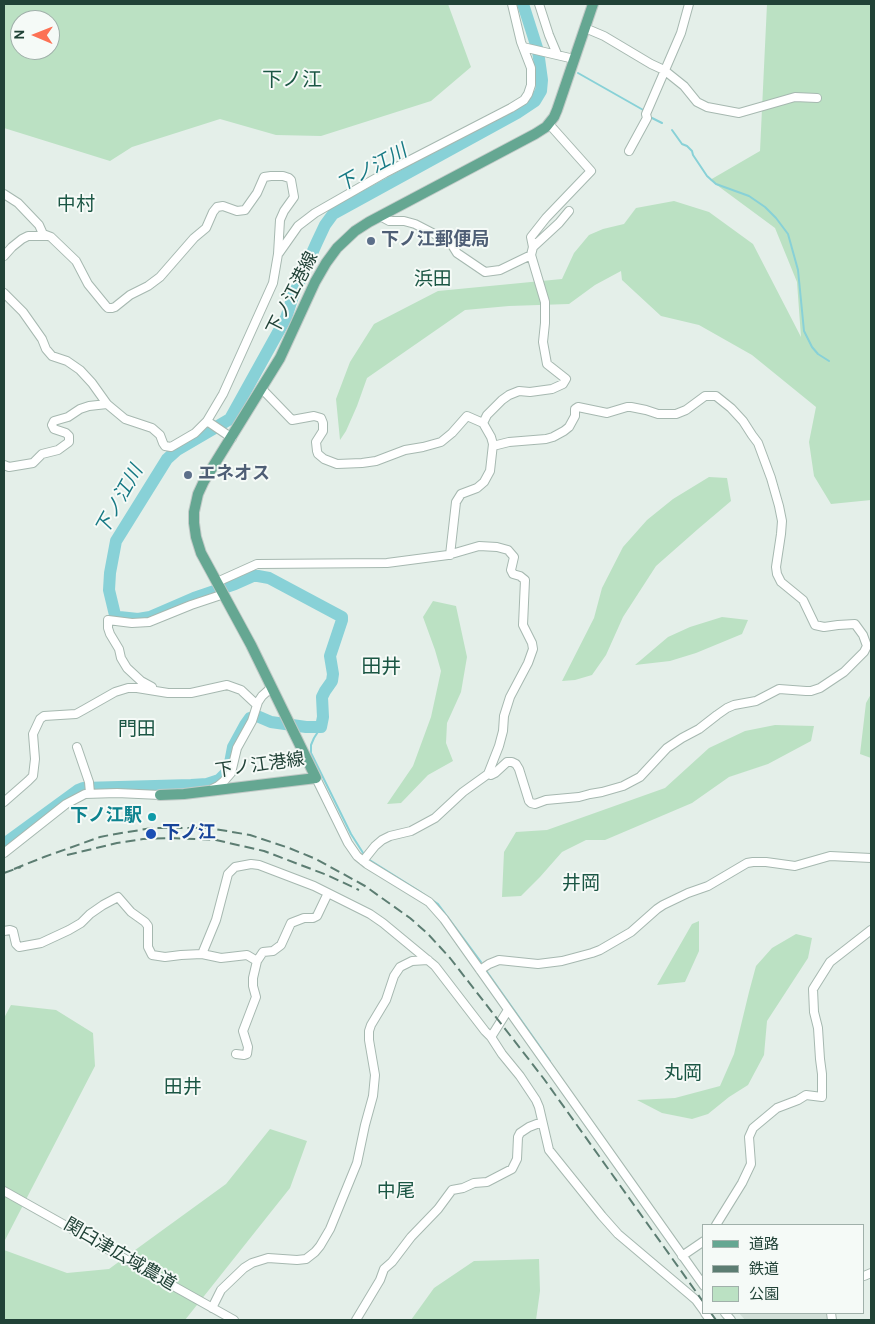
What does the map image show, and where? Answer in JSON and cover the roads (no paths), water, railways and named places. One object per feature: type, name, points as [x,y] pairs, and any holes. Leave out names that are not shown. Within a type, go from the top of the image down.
[{"type":"main road","points":[[549,124],[557,110],[593,4]]},
{"type":"main road","name":"下ノ江港線","points":[[160,795],[204,792],[316,778],[248,638],[204,560],[194,530],[196,498],[228,435],[262,389],[280,358],[315,282],[337,248],[361,227],[535,134],[549,124]]},
{"type":"street","points":[[278,254],[298,226],[308,218],[386,174],[522,102],[528,94],[531,78],[530,64],[512,4]]},
{"type":"street","points":[[539,4],[555,54]]},
{"type":"street","points":[[629,152],[647,118],[646,114],[680,33],[689,4]]},
{"type":"street","points":[[585,28],[604,36],[664,70],[684,86],[697,102],[713,108],[739,113],[795,97],[817,98]]},
{"type":"street","points":[[524,47],[574,59]]},
{"type":"street","points":[[483,423],[487,415],[509,395],[519,391],[552,389],[563,384],[566,379],[547,364],[543,342],[545,302],[531,256],[533,247],[531,237],[552,211],[590,171],[549,124]]},
{"type":"street","points":[[4,194],[18,203],[39,224],[43,234],[51,237],[76,261],[88,284],[108,308],[115,307],[130,295],[148,286],[160,277],[194,238],[206,228],[217,207],[222,205],[236,211],[244,211],[257,193],[264,178],[268,176],[287,177],[291,180],[294,197],[281,217],[278,254],[272,285],[223,394],[208,422],[195,433],[169,448],[164,444],[157,432],[149,427],[125,419],[107,404],[80,370],[67,361],[52,356],[23,312],[4,293]]},
{"type":"street","points":[[533,247],[569,211]]},
{"type":"street","points":[[380,216],[389,221],[404,221],[416,224],[452,245],[457,253],[485,272],[500,270],[531,256]]},
{"type":"street","points":[[4,256],[12,247],[28,236],[51,237]]},
{"type":"street","points":[[262,389],[292,420],[314,416],[321,418],[324,431],[316,442],[317,451],[320,456],[337,464],[376,461],[405,450],[440,442],[452,433],[467,416],[483,423],[491,437],[493,446],[490,471],[484,482],[477,488],[462,494],[456,502],[450,555]]},
{"type":"street","points":[[365,859],[375,846],[385,838],[410,832],[435,818],[463,792],[488,774],[495,773],[507,762],[516,764],[529,801],[535,804],[546,800],[579,797],[623,786],[640,777],[667,748],[699,730],[727,708],[756,701],[779,689],[811,691],[820,688],[844,672],[864,652],[867,646],[856,624],[824,627],[815,625],[803,600],[781,582],[776,567],[782,521],[771,478],[758,443],[743,421],[716,396],[705,396],[681,412],[663,415],[627,407],[607,413],[578,407],[575,409],[575,416],[569,427],[553,437],[509,442],[493,446]]},
{"type":"street","points":[[4,465],[9,467],[32,463],[42,454],[58,450],[69,442],[69,436],[66,433],[54,430],[52,425],[54,421],[68,417],[80,409],[89,406],[107,404]]},
{"type":"street","points":[[208,422],[228,435]]},
{"type":"street","points":[[217,582],[257,564],[388,563],[450,555],[479,546],[508,550],[514,557],[511,570],[514,574],[525,580],[523,625],[532,643],[533,650],[510,697],[504,716],[499,746],[488,774]]},
{"type":"street","points":[[160,692],[144,684],[127,668],[121,658],[120,649],[110,634],[108,620],[132,623],[149,622],[224,594]]},
{"type":"street","points":[[4,802],[30,779],[34,773],[33,734],[42,717],[76,714],[115,692],[123,689],[137,688],[160,692],[191,693],[228,685],[242,690],[257,705]]},
{"type":"street","points":[[204,792],[218,786],[229,776],[233,769],[237,748],[253,718],[257,705],[262,696],[272,687]]},
{"type":"street","points":[[77,747],[90,789]]},
{"type":"street","points":[[316,778],[348,844],[354,852],[429,902],[444,919],[702,1285]]},
{"type":"street","points":[[4,853],[66,804],[90,789],[160,795]]},
{"type":"street","points":[[480,970],[499,960],[538,964],[592,954],[631,932],[663,905],[708,886],[747,863],[766,862],[795,866],[830,856],[871,858]]},
{"type":"street","points":[[202,954],[216,920],[226,877],[235,867],[251,864],[259,865],[328,893],[370,914],[383,923],[435,966],[491,1037],[531,1092],[539,1107],[549,1150],[602,1216],[618,1234],[696,1300],[702,1309]]},
{"type":"street","points":[[236,1054],[247,1054],[248,1047],[243,1031],[256,997],[253,978],[257,961],[263,953],[273,951],[280,945],[291,923],[317,916],[328,893]]},
{"type":"street","points":[[4,931],[13,931],[16,944],[19,947],[40,943],[73,928],[103,905],[118,897],[131,912],[148,926],[148,947],[152,955],[165,957],[202,954],[221,958],[247,955],[257,961]]},
{"type":"street","points":[[717,1224],[742,1183],[751,1164],[749,1137],[753,1128],[777,1108],[806,1095],[822,1097],[822,1074],[813,989],[830,962],[871,930]]},
{"type":"street","points":[[212,1308],[221,1290],[252,1263],[268,1258],[306,1259],[320,1246],[330,1229],[357,1163],[373,1096],[375,1075],[369,1040],[370,1028],[386,1000],[398,970],[409,962],[428,960]]},
{"type":"street","points":[[491,1037],[508,1010]]},
{"type":"street","points":[[356,1320],[380,1280],[384,1269],[438,1209],[452,1190],[474,1183],[487,1182],[512,1169],[517,1159],[518,1137],[520,1133],[542,1122]]},
{"type":"street","name":"関臼津広域農道","points":[[4,1191],[234,1320]]},
{"type":"street","points":[[682,1256],[702,1242]]},
{"type":"street","points":[[689,1294],[702,1287]]},
{"type":"waterway","name":"下ノ江川","points":[[4,844],[83,788],[191,785],[207,784],[219,780],[227,772],[233,747],[250,718],[257,716],[271,722],[321,727],[323,717],[322,697],[332,681],[333,674],[330,656],[342,617],[269,578],[258,576],[253,576],[194,598],[150,617],[138,619],[119,617],[115,615],[109,590],[116,541],[167,459],[177,450],[230,419],[286,318],[293,296],[317,242],[333,214],[517,113],[535,101],[541,91],[542,80],[538,51],[523,4]]},
{"type":"waterway","points":[[578,73],[645,111]]},
{"type":"waterway","points":[[652,118],[662,123]]},
{"type":"waterway","points":[[672,130],[682,144],[692,151],[707,176],[716,184],[749,196],[765,207],[788,234],[798,270],[804,331],[812,347],[818,354],[829,361]]},
{"type":"waterway","points":[[321,727],[311,745],[311,753],[351,834],[365,856]]},
{"type":"waterway","points":[[368,859],[438,904],[481,962]]},
{"type":"waterway","points":[[485,969],[550,1061]]},
{"type":"railway","points":[[14,869],[100,837],[152,828],[209,828],[250,835],[289,848],[316,859],[365,886],[410,918],[450,958],[544,1079],[702,1300]]},
{"type":"railway","points":[[67,855],[143,839],[216,840],[264,851],[327,875],[359,890]]},
{"type":"railway","points":[[4,873],[21,867]]},
{"type":"railway","points":[[712,1314],[716,1320]]},
{"type":"place","name":"下ノ江郵便局","points":[[371,241]]},
{"type":"place","name":"エネオス","points":[[188,475]]},
{"type":"place","name":"下ノ江駅","points":[[152,817]]},
{"type":"place","name":"下ノ江","points":[[151,834]]},
{"type":"district","name":"下ノ江","points":[[292,82]]},
{"type":"district","name":"中村","points":[[76,206]]},
{"type":"district","name":"浜田","points":[[433,281]]},
{"type":"district","name":"田井","points":[[381,669]]},
{"type":"district","name":"門田","points":[[137,731]]},
{"type":"district","name":"井岡","points":[[581,885]]},
{"type":"district","name":"丸岡","points":[[683,1075]]},
{"type":"district","name":"田井","points":[[183,1089]]},
{"type":"district","name":"中尾","points":[[396,1193]]}]
